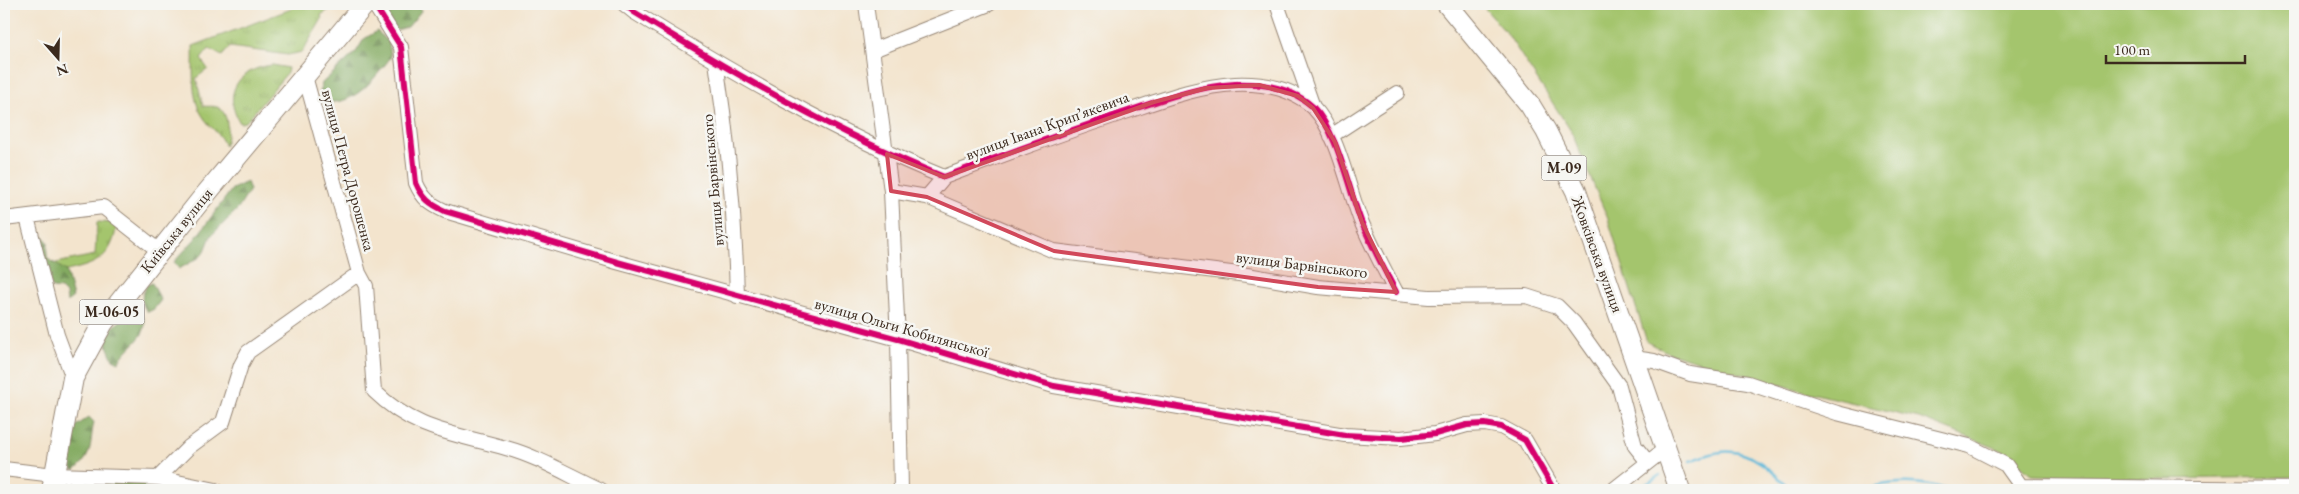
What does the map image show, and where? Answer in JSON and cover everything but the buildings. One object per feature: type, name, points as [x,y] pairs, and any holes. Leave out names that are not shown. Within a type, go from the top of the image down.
[{"type":"highway","name":"Київська вулиця","points":[[53,483],[73,378],[103,323],[159,251],[365,4]]},
{"type":"highway","name":"Жовківська вулиця","points":[[1446,4],[1522,94],[1546,131],[1576,192],[1665,449]]},
{"type":"highway","name":"М-09","points":[[1665,449],[1680,490]]},
{"type":"street","name":"вулиця Ольги Кобилянської","points":[[374,4],[401,47],[416,183],[421,195],[429,204],[445,211],[736,296],[898,339],[1054,386],[1345,436],[1401,438],[1435,434],[1467,426],[1485,424],[1502,427],[1514,432],[1524,440],[1554,490]]},
{"type":"street","points":[[624,4],[716,62],[887,154],[944,177],[926,197]]},
{"type":"street","points":[[866,4],[891,191],[898,339],[901,490]]},
{"type":"street","points":[[873,50],[989,4]]},
{"type":"street","name":"вулиця Івана Крипʼякевича","points":[[1277,4],[1314,108],[1331,136],[1362,222],[1396,292]]},
{"type":"street","name":"вулиця Барвінського","points":[[716,62],[722,100],[736,240],[736,296]]},
{"type":"street","name":"вулиця Петра Дорошенка","points":[[305,76],[359,273],[366,286],[374,391],[391,407],[410,420],[445,433],[506,448],[601,490]]},
{"type":"street","name":"вулиця Івана Крипʼякевича","points":[[944,177],[1154,102],[1207,88],[1235,84],[1280,89],[1298,96],[1314,108]]},
{"type":"street","points":[[1331,136],[1398,92]]},
{"type":"street","name":"вулиця Барвінського","points":[[891,191],[926,197],[1054,250],[1247,275],[1318,287],[1396,292],[1429,297],[1526,296],[1541,299],[1557,306],[1574,323],[1620,386],[1635,446],[1647,461]]},
{"type":"street","points":[[4,219],[102,207],[159,251]]},
{"type":"street","points":[[26,217],[57,334],[73,378]]},
{"type":"street","name":"вулиця Петра Дорошенка","points":[[158,478],[189,447],[223,422],[241,365],[248,352],[359,273]]},
{"type":"street","points":[[1634,358],[1654,361],[1690,374],[1748,384],[1837,413],[1969,446],[2006,464],[2021,486],[2295,490]]},
{"type":"street","points":[[1613,490],[1647,461],[1665,449]]},
{"type":"street","points":[[4,469],[53,483],[158,478],[216,490]]},
{"type":"highlighted area","points":[[1259,85],[1298,96],[1313,108],[1335,142],[1362,222],[1396,292],[1318,287],[1054,251],[927,197],[891,191],[887,154],[944,177],[1154,102],[1207,88]]},
{"type":"green space","points":[[296,4],[338,4],[321,15],[322,19],[302,52],[288,55],[230,47],[222,56],[209,49],[201,59],[208,69],[196,78],[203,106],[217,107],[223,111],[227,120],[225,146],[198,107],[194,90],[193,46],[291,9]]},
{"type":"green space","points":[[392,4],[420,4],[421,11],[408,27],[393,31],[386,17]]},
{"type":"green space","points":[[1481,4],[2295,4],[2295,477],[2157,479],[2032,475],[2006,452],[1919,418],[1807,392],[1727,370],[1667,352],[1647,342],[1608,219],[1571,131],[1508,35]]},
{"type":"green space","points":[[377,31],[389,42],[391,57],[374,78],[352,97],[332,102],[319,98],[322,83],[356,52],[364,39]]},
{"type":"green space","points":[[273,65],[288,68],[287,73],[246,122],[240,123],[232,101],[233,92],[237,84],[243,76],[251,71]]},
{"type":"green space","points":[[247,182],[250,190],[238,209],[211,236],[205,251],[200,257],[179,269],[174,262],[195,239],[232,189]]},
{"type":"green space","points":[[97,222],[117,223],[111,246],[105,254],[91,264],[58,273],[56,263],[95,255]]},
{"type":"green space","points":[[43,236],[48,242],[47,258],[66,271],[73,297],[67,302],[66,294],[61,289],[52,288],[36,241]]},
{"type":"green space","points":[[152,283],[161,300],[154,309],[148,312],[143,305],[142,298],[147,285]]},
{"type":"green space","points":[[136,313],[143,316],[144,329],[137,341],[122,356],[119,362],[111,356],[107,338],[117,324]]},
{"type":"green space","points":[[89,417],[94,422],[90,449],[85,460],[74,471],[67,462],[69,431]]},
{"type":"green space","points":[[129,483],[177,486],[189,490],[61,490],[73,484]]},
{"type":"waterway","points":[[1690,461],[1721,452],[1742,454],[1760,462],[1777,475],[1791,490]]},
{"type":"waterway","points":[[1637,490],[1660,475]]},
{"type":"waterway","points":[[1861,490],[1893,483],[1916,483],[1948,490]]},
{"type":"cycle path","points":[[374,4],[401,47],[416,183],[421,193],[428,200],[445,211],[617,262],[898,339],[1054,386],[1345,435],[1401,438],[1435,434],[1467,425],[1485,424],[1501,427],[1525,440],[1554,490]]},
{"type":"cycle path","points":[[624,4],[671,35],[786,101],[864,141],[944,177],[1075,129],[1191,91],[1235,84],[1266,86],[1286,91],[1305,101],[1322,118],[1336,145],[1361,221],[1396,292]]}]
